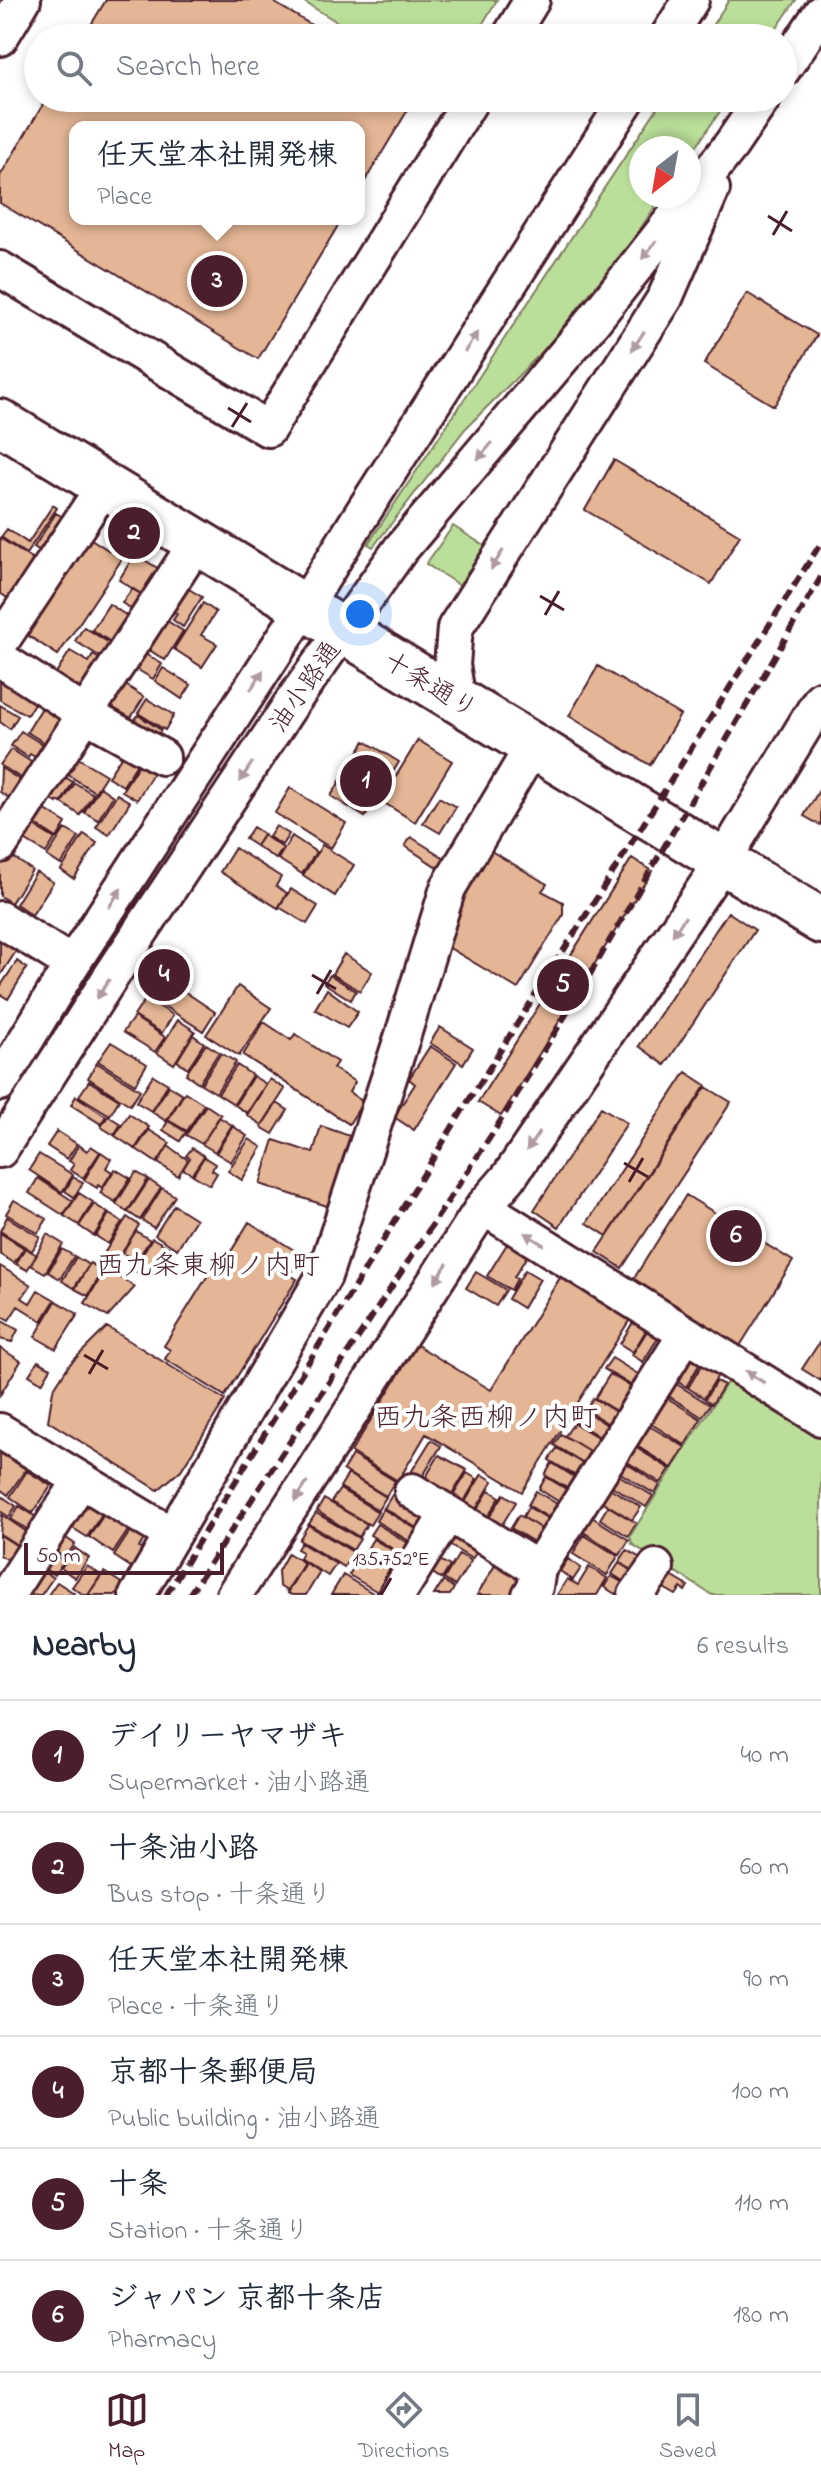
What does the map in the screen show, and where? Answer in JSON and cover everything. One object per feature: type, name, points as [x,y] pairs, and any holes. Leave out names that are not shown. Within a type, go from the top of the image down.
[{"type":"main road","name":"十条通り","points":[[0,422],[821,921]]},
{"type":"street","points":[[0,38],[23,0]]},
{"type":"street","points":[[517,24],[532,0]]},
{"type":"street","points":[[676,24],[691,0]]},
{"type":"street","points":[[797,48],[821,13]]},
{"type":"street","points":[[0,269],[268,429],[463,112]]},
{"type":"street","name":"油小路通","points":[[0,1083],[72,964],[305,606],[619,112]]},
{"type":"street","name":"油小路通","points":[[0,1150],[293,701],[400,550],[594,320],[753,112]]},
{"type":"street","points":[[458,700],[452,665],[455,628],[665,298],[731,145]]},
{"type":"street","points":[[0,643],[105,485]]},
{"type":"street","points":[[0,845],[197,542]]},
{"type":"street","points":[[0,659],[85,714],[162,757]]},
{"type":"street","points":[[247,1590],[483,1207],[509,1177],[723,861],[821,699]]},
{"type":"street","points":[[137,1595],[324,1276],[448,888],[533,746]]},
{"type":"street","points":[[0,919],[72,964]]},
{"type":"street","points":[[483,1207],[821,1418]]},
{"type":"street","points":[[412,1491],[534,1582],[686,1334]]},
{"type":"street","points":[[0,1431],[172,1535]]},
{"type":"street","points":[[7,1595],[81,1480]]},
{"type":"street","points":[[397,1595],[447,1515]]},
{"type":"street","points":[[636,1595],[656,1567]]},
{"type":"green space","points":[[301,0],[497,0],[482,24],[341,24]]},
{"type":"green space","points":[[729,0],[796,0],[780,24],[713,24]]},
{"type":"green space","points":[[655,112],[720,112],[701,139],[701,136],[639,136]]},
{"type":"green space","points":[[629,151],[629,208],[654,208],[634,238],[546,348],[465,429],[373,547],[368,544]]},
{"type":"green space","points":[[453,526],[491,550],[465,589],[426,564]]},
{"type":"green space","points":[[733,1373],[821,1426],[821,1595],[712,1595],[632,1544],[630,1536]]},
{"type":"building","points":[[106,0],[270,0],[310,24],[91,24]]},
{"type":"building","points":[[39,112],[407,112],[365,181],[365,121],[69,121],[69,225],[338,225],[258,359],[0,203],[0,176]]},
{"type":"building","points":[[747,293],[817,335],[774,406],[704,364]]},
{"type":"building","points":[[614,460],[740,535],[711,584],[585,510]]},
{"type":"building","points":[[53,505],[57,508],[26,554],[1,537],[7,529],[28,543]]},
{"type":"building","points":[[56,513],[71,522],[49,557],[34,547]]},
{"type":"building","points":[[85,535],[122,559],[58,655],[21,631]]},
{"type":"building","points":[[0,538],[42,566],[16,604],[0,593]]},
{"type":"building","points":[[135,554],[167,574],[151,600],[119,580]]},
{"type":"building","points":[[179,583],[202,597],[183,627],[173,620],[177,614],[164,606]]},
{"type":"building","points":[[132,589],[149,599],[137,613],[122,603]]},
{"type":"building","points":[[203,603],[216,612],[201,635],[217,644],[202,667],[174,649]]},
{"type":"building","points":[[109,604],[133,620],[117,646],[92,630]]},
{"type":"building","points":[[158,615],[183,631],[165,660],[140,644]]},
{"type":"building","points":[[84,627],[117,648],[109,662],[75,641]]},
{"type":"building","points":[[70,651],[89,662],[93,655],[103,661],[83,691],[56,673]]},
{"type":"building","points":[[142,652],[162,664],[153,679],[133,667]]},
{"type":"building","points":[[598,666],[680,715],[650,765],[569,716]]},
{"type":"building","points":[[163,668],[191,685],[182,699],[155,681]]},
{"type":"building","points":[[0,671],[39,695],[27,715],[0,700]]},
{"type":"building","points":[[121,682],[144,697],[130,719],[107,704]]},
{"type":"building","points":[[147,699],[174,715],[165,730],[138,713]]},
{"type":"building","points":[[45,703],[66,716],[48,745],[27,732]]},
{"type":"building","points":[[0,705],[18,716],[10,729],[0,722]]},
{"type":"building","points":[[138,715],[161,730],[153,743],[129,728]]},
{"type":"building","points":[[21,731],[53,751],[45,763],[11,746]]},
{"type":"building","points":[[418,740],[452,761],[415,822],[381,801]]},
{"type":"building","points":[[365,741],[399,762],[365,817],[331,796]]},
{"type":"building","points":[[11,749],[39,767],[29,783],[0,765]]},
{"type":"building","points":[[124,752],[140,759],[123,786],[108,777]]},
{"type":"building","points":[[73,755],[106,775],[95,792],[62,771]]},
{"type":"building","points":[[144,756],[158,765],[137,800],[122,791]]},
{"type":"building","points":[[1,768],[28,785],[17,803],[0,792]]},
{"type":"building","points":[[57,772],[73,782],[61,803],[43,794]]},
{"type":"building","points":[[75,783],[93,794],[80,815],[62,803]]},
{"type":"building","points":[[100,787],[113,796],[98,820],[84,812]]},
{"type":"building","points":[[821,787],[821,823],[820,825],[804,816]]},
{"type":"building","points":[[290,788],[346,823],[331,848],[275,813]]},
{"type":"building","points":[[117,794],[130,802],[109,835],[96,827]]},
{"type":"building","points":[[439,797],[456,807],[440,833],[423,823]]},
{"type":"building","points":[[36,804],[66,823],[57,838],[27,819]]},
{"type":"building","points":[[26,821],[55,839],[46,853],[16,835]]},
{"type":"building","points":[[276,826],[289,834],[282,845],[269,837]]},
{"type":"building","points":[[253,827],[264,834],[256,846],[245,839]]},
{"type":"building","points":[[65,829],[79,837],[61,865],[47,856]]},
{"type":"building","points":[[84,834],[97,843],[74,879],[61,870]]},
{"type":"building","points":[[263,835],[283,848],[276,859],[256,846]]},
{"type":"building","points":[[292,836],[316,852],[302,874],[278,859]]},
{"type":"building","points":[[411,837],[446,859],[440,869],[405,846]]},
{"type":"building","points":[[322,845],[354,865],[335,896],[303,875]]},
{"type":"building","points":[[235,848],[281,877],[276,886],[287,893],[278,908],[220,872]]},
{"type":"building","points":[[491,851],[547,884],[542,891],[563,902],[563,915],[518,989],[448,947],[465,894]]},
{"type":"building","points":[[5,852],[32,870],[11,903],[0,896],[0,861]]},
{"type":"building","points":[[632,858],[652,871],[501,1116],[478,1102]]},
{"type":"building","points":[[36,872],[53,882],[32,915],[16,904]]},
{"type":"building","points":[[291,889],[318,906],[307,924],[279,907]]},
{"type":"building","points":[[728,912],[755,930],[665,1065],[639,1046]]},
{"type":"building","points":[[0,933],[20,945],[0,976]]},
{"type":"building","points":[[344,954],[372,972],[360,991],[332,974]]},
{"type":"building","points":[[17,961],[27,968],[8,999],[0,994],[0,987]]},
{"type":"building","points":[[330,975],[356,991],[351,1000],[324,983]]},
{"type":"building","points":[[169,981],[215,1012],[203,1031],[156,1001]]},
{"type":"building","points":[[238,986],[271,1008],[239,1056],[206,1035]]},
{"type":"building","points":[[327,989],[358,1012],[347,1028],[315,1009]]},
{"type":"building","points":[[146,998],[173,1015],[162,1033],[134,1016]]},
{"type":"building","points":[[134,1017],[165,1037],[155,1052],[123,1032]]},
{"type":"building","points":[[178,1020],[195,1031],[174,1064],[157,1053]]},
{"type":"building","points":[[264,1022],[291,1040],[295,1034],[337,1062],[333,1068],[355,1082],[349,1092],[363,1102],[349,1124],[243,1055]]},
{"type":"building","points":[[440,1027],[473,1048],[463,1064],[430,1043]]},
{"type":"building","points":[[193,1035],[204,1043],[188,1068],[177,1061]]},
{"type":"building","points":[[111,1042],[147,1064],[135,1084],[98,1061]]},
{"type":"building","points":[[206,1044],[219,1052],[199,1083],[186,1074]]},
{"type":"building","points":[[430,1046],[456,1063],[414,1130],[394,1117],[415,1084],[409,1079]]},
{"type":"building","points":[[221,1053],[236,1062],[216,1093],[201,1084]]},
{"type":"building","points":[[97,1063],[140,1090],[130,1105],[88,1078]]},
{"type":"building","points":[[237,1065],[252,1075],[234,1104],[218,1094]]},
{"type":"building","points":[[686,1072],[706,1085],[607,1236],[587,1223]]},
{"type":"building","points":[[153,1075],[168,1084],[151,1111],[136,1102]]},
{"type":"building","points":[[253,1076],[266,1084],[247,1113],[235,1105]]},
{"type":"building","points":[[270,1079],[285,1089],[262,1125],[247,1115]]},
{"type":"building","points":[[89,1081],[119,1100],[110,1115],[79,1096]]},
{"type":"building","points":[[169,1086],[183,1094],[166,1121],[152,1112]]},
{"type":"building","points":[[706,1087],[731,1102],[622,1268],[597,1252]]},
{"type":"building","points":[[185,1092],[204,1104],[187,1131],[168,1120]]},
{"type":"building","points":[[76,1096],[106,1116],[101,1124],[71,1105]]},
{"type":"building","points":[[277,1103],[288,1110],[273,1134],[261,1127]]},
{"type":"building","points":[[206,1105],[221,1115],[202,1144],[186,1135]]},
{"type":"building","points":[[601,1107],[627,1123],[559,1227],[534,1210]]},
{"type":"building","points":[[129,1114],[149,1127],[135,1149],[115,1136]]},
{"type":"building","points":[[108,1116],[121,1124],[114,1135],[101,1127]]},
{"type":"building","points":[[219,1117],[232,1125],[215,1152],[202,1144]]},
{"type":"building","points":[[168,1121],[186,1132],[180,1141],[163,1130]]},
{"type":"building","points":[[233,1126],[247,1136],[231,1162],[216,1153]]},
{"type":"building","points":[[321,1126],[353,1137],[330,1207],[260,1184],[274,1140],[313,1153]]},
{"type":"building","points":[[149,1130],[170,1143],[157,1163],[136,1149]]},
{"type":"building","points":[[57,1131],[77,1144],[67,1159],[47,1146]]},
{"type":"building","points":[[249,1139],[262,1147],[242,1180],[228,1171]]},
{"type":"building","points":[[79,1145],[87,1151],[91,1146],[100,1152],[83,1178],[70,1170],[74,1164],[69,1161]]},
{"type":"building","points":[[168,1146],[188,1160],[178,1176],[158,1163]]},
{"type":"building","points":[[192,1148],[204,1156],[192,1174],[183,1169]]},
{"type":"building","points":[[101,1152],[111,1159],[106,1168],[112,1172],[102,1188],[98,1185],[97,1188],[84,1180]]},
{"type":"building","points":[[39,1154],[73,1175],[62,1192],[29,1170]]},
{"type":"building","points":[[204,1157],[215,1164],[212,1170],[217,1173],[210,1185],[193,1175]]},
{"type":"building","points":[[115,1169],[130,1178],[115,1202],[100,1193]]},
{"type":"building","points":[[136,1172],[148,1179],[127,1212],[116,1204]]},
{"type":"building","points":[[73,1177],[83,1183],[74,1197],[65,1191]]},
{"type":"building","points":[[38,1178],[73,1201],[63,1215],[29,1193]]},
{"type":"building","points":[[149,1180],[161,1188],[140,1220],[128,1212]]},
{"type":"building","points":[[162,1188],[175,1196],[154,1228],[142,1220]]},
{"type":"building","points":[[79,1193],[93,1202],[79,1225],[64,1216]]},
{"type":"building","points":[[686,1195],[793,1261],[740,1346],[633,1280]]},
{"type":"building","points":[[14,1200],[47,1219],[38,1233],[6,1214]]},
{"type":"building","points":[[94,1204],[108,1213],[94,1236],[79,1226]]},
{"type":"building","points":[[174,1205],[196,1219],[177,1249],[155,1235]]},
{"type":"building","points":[[109,1214],[122,1222],[108,1244],[96,1236]]},
{"type":"building","points":[[7,1217],[40,1237],[32,1251],[0,1231]]},
{"type":"building","points":[[127,1217],[139,1225],[118,1259],[105,1252]]},
{"type":"building","points":[[249,1222],[302,1255],[290,1275],[297,1279],[225,1396],[165,1359],[170,1350],[164,1346],[215,1264],[221,1268]]},
{"type":"building","points":[[136,1231],[150,1240],[136,1261],[122,1253]]},
{"type":"building","points":[[0,1233],[24,1248],[14,1263],[0,1254]]},
{"type":"building","points":[[47,1234],[63,1244],[45,1273],[31,1265]]},
{"type":"building","points":[[152,1238],[170,1248],[160,1265],[146,1277],[133,1270]]},
{"type":"building","points":[[507,1244],[527,1256],[514,1277],[517,1279],[511,1290],[487,1276]]},
{"type":"building","points":[[25,1248],[37,1255],[27,1270],[16,1264]]},
{"type":"building","points":[[62,1249],[74,1256],[60,1279],[48,1272]]},
{"type":"building","points":[[76,1257],[89,1265],[74,1288],[62,1281]]},
{"type":"building","points":[[90,1263],[103,1271],[88,1296],[75,1289]]},
{"type":"building","points":[[0,1266],[31,1285],[22,1298],[30,1303],[38,1290],[55,1300],[42,1321],[18,1306],[9,1320],[0,1315]]},
{"type":"building","points":[[106,1269],[135,1287],[108,1317],[85,1303]]},
{"type":"building","points":[[525,1270],[540,1279],[523,1308],[508,1299]]},
{"type":"building","points":[[476,1272],[506,1290],[496,1306],[466,1288]]},
{"type":"building","points":[[563,1273],[632,1316],[522,1492],[426,1434],[398,1481],[351,1452],[417,1345],[491,1390]]},
{"type":"building","points":[[56,1301],[78,1314],[56,1349],[35,1337]]},
{"type":"building","points":[[635,1319],[648,1327],[633,1352],[620,1344]]},
{"type":"building","points":[[2,1321],[18,1330],[12,1342],[0,1339]]},
{"type":"building","points":[[107,1327],[225,1400],[181,1470],[158,1490],[48,1421],[53,1390],[69,1365]]},
{"type":"building","points":[[647,1331],[658,1338],[643,1362],[632,1355]]},
{"type":"building","points":[[821,1340],[821,1381],[802,1369]]},
{"type":"building","points":[[0,1348],[21,1361],[0,1395]]},
{"type":"building","points":[[688,1351],[702,1360],[686,1387],[671,1377]]},
{"type":"building","points":[[612,1358],[646,1379],[639,1390],[604,1369]]},
{"type":"building","points":[[38,1361],[51,1368],[42,1383],[29,1375]]},
{"type":"building","points":[[704,1361],[720,1372],[704,1398],[688,1388]]},
{"type":"building","points":[[610,1374],[634,1389],[619,1413],[595,1398]]},
{"type":"building","points":[[716,1381],[724,1385],[712,1404],[705,1399]]},
{"type":"building","points":[[675,1383],[710,1405],[702,1417],[667,1395]]},
{"type":"building","points":[[664,1396],[701,1419],[685,1445],[648,1422]]},
{"type":"building","points":[[593,1398],[619,1414],[612,1426],[586,1410]]},
{"type":"building","points":[[579,1407],[615,1430],[608,1442],[571,1419]]},
{"type":"building","points":[[574,1423],[604,1441],[596,1455],[565,1436]]},
{"type":"building","points":[[644,1423],[685,1447],[672,1468],[632,1443]]},
{"type":"building","points":[[561,1434],[596,1455],[589,1466],[554,1445]]},
{"type":"building","points":[[431,1440],[441,1446],[415,1489],[405,1482]]},
{"type":"building","points":[[630,1444],[670,1469],[661,1483],[621,1458]]},
{"type":"building","points":[[557,1448],[588,1467],[581,1479],[549,1460]]},
{"type":"building","points":[[0,1451],[26,1469],[8,1495],[0,1489]]},
{"type":"building","points":[[352,1455],[395,1481],[386,1496],[343,1470]]},
{"type":"building","points":[[439,1455],[467,1470],[450,1498],[423,1482]]},
{"type":"building","points":[[618,1458],[660,1485],[655,1494],[612,1468]]},
{"type":"building","points":[[552,1463],[579,1480],[572,1491],[545,1475]]},
{"type":"building","points":[[27,1471],[51,1486],[33,1513],[10,1497]]},
{"type":"building","points":[[612,1471],[653,1496],[646,1507],[605,1482]]},
{"type":"building","points":[[467,1473],[477,1479],[462,1505],[451,1499]]},
{"type":"building","points":[[348,1474],[386,1497],[378,1510],[340,1487]]},
{"type":"building","points":[[482,1474],[493,1481],[473,1514],[462,1507]]},
{"type":"building","points":[[546,1477],[571,1492],[564,1505],[539,1489]]},
{"type":"building","points":[[603,1484],[641,1507],[632,1520],[595,1497]]},
{"type":"building","points":[[340,1489],[378,1512],[370,1525],[331,1502]]},
{"type":"building","points":[[489,1490],[500,1497],[486,1520],[475,1513]]},
{"type":"building","points":[[536,1491],[562,1507],[554,1521],[528,1505]]},
{"type":"building","points":[[504,1494],[516,1502],[500,1528],[487,1521]]},
{"type":"building","points":[[0,1495],[16,1506],[9,1517],[0,1511]]},
{"type":"building","points":[[392,1495],[428,1516],[420,1530],[384,1508]]},
{"type":"building","points":[[80,1496],[104,1511],[87,1537],[63,1522]]},
{"type":"building","points":[[324,1499],[367,1524],[359,1537],[317,1511]]},
{"type":"building","points":[[19,1506],[46,1523],[38,1536],[11,1519]]},
{"type":"building","points":[[608,1506],[636,1523],[628,1536],[600,1519]]},
{"type":"building","points":[[528,1507],[552,1521],[546,1532],[523,1517]]},
{"type":"building","points":[[383,1509],[421,1532],[414,1544],[376,1521]]},
{"type":"building","points":[[105,1513],[129,1529],[113,1553],[89,1537]]},
{"type":"building","points":[[316,1513],[360,1539],[353,1550],[309,1524]]},
{"type":"building","points":[[587,1514],[629,1540],[620,1555],[577,1528]]},
{"type":"building","points":[[2,1515],[36,1538],[27,1551],[0,1534]]},
{"type":"building","points":[[519,1515],[545,1531],[537,1544],[511,1528]]},
{"type":"building","points":[[377,1524],[413,1546],[406,1557],[370,1535]]},
{"type":"building","points":[[308,1525],[353,1552],[344,1567],[299,1540]]},
{"type":"building","points":[[131,1530],[144,1539],[139,1548],[148,1554],[137,1571],[114,1556]]},
{"type":"building","points":[[57,1532],[75,1544],[65,1558],[47,1546]]},
{"type":"building","points":[[450,1533],[478,1550],[472,1559],[444,1542]]},
{"type":"building","points":[[0,1535],[19,1547],[10,1561],[0,1555]]},
{"type":"building","points":[[584,1535],[618,1556],[607,1575],[573,1554]]},
{"type":"building","points":[[373,1539],[399,1554],[392,1566],[366,1551]]},
{"type":"building","points":[[301,1543],[336,1564],[328,1576],[299,1558],[302,1552],[297,1549]]},
{"type":"building","points":[[75,1548],[89,1558],[75,1578],[61,1568]]},
{"type":"building","points":[[45,1549],[64,1561],[54,1575],[36,1563]]},
{"type":"building","points":[[627,1550],[654,1566],[646,1579],[619,1562]]},
{"type":"building","points":[[363,1552],[390,1568],[383,1580],[390,1584],[383,1595],[349,1575]]},
{"type":"building","points":[[288,1553],[304,1563],[287,1591],[279,1586],[278,1571]]},
{"type":"building","points":[[428,1553],[450,1566],[442,1579],[420,1565]]},
{"type":"building","points":[[459,1554],[471,1561],[455,1586],[444,1579]]},
{"type":"building","points":[[568,1559],[581,1568],[573,1580],[560,1571]]},
{"type":"building","points":[[497,1562],[531,1584],[524,1595],[477,1595]]},
{"type":"building","points":[[305,1563],[320,1572],[306,1595],[287,1593]]},
{"type":"building","points":[[619,1563],[641,1577],[634,1588],[612,1574]]},
{"type":"building","points":[[87,1566],[101,1575],[88,1595],[84,1595],[72,1587]]},
{"type":"building","points":[[589,1567],[607,1578],[597,1595],[557,1595],[567,1579],[578,1585]]},
{"type":"building","points":[[42,1570],[53,1578],[41,1595],[24,1595]]},
{"type":"building","points":[[663,1571],[688,1586],[685,1591],[681,1588],[676,1595],[655,1583]]},
{"type":"building","points":[[104,1572],[123,1584],[115,1595],[88,1595]]},
{"type":"building","points":[[343,1575],[376,1595],[331,1595]]},
{"type":"building","points":[[611,1576],[634,1589],[630,1595],[617,1595],[604,1587]]},
{"type":"building","points":[[443,1581],[454,1588],[450,1595],[434,1595]]},
{"type":"building","points":[[57,1582],[74,1593],[48,1595]]},
{"type":"railway","points":[[166,1595],[464,1108],[821,543]]},
{"type":"railway","points":[[189,1595],[496,1128],[578,995],[821,577]]},
{"type":"place","name":"任天堂本社開発棟","points":[[217,281]]},
{"type":"place","name":"十条油小路","points":[[134,533]]},
{"type":"place","name":"デイリーヤマザキ","points":[[366,781]]},
{"type":"place","name":"京都十条郵便局","points":[[164,975]]},
{"type":"place","name":"十条","points":[[563,985]]},
{"type":"place","name":"ジャパン 京都十条店","points":[[736,1236]]},
{"type":"district","name":"西九条東柳ノ内町","points":[[208,1264]]},
{"type":"district","name":"西九条西柳ノ内町","points":[[486,1416]]}]
